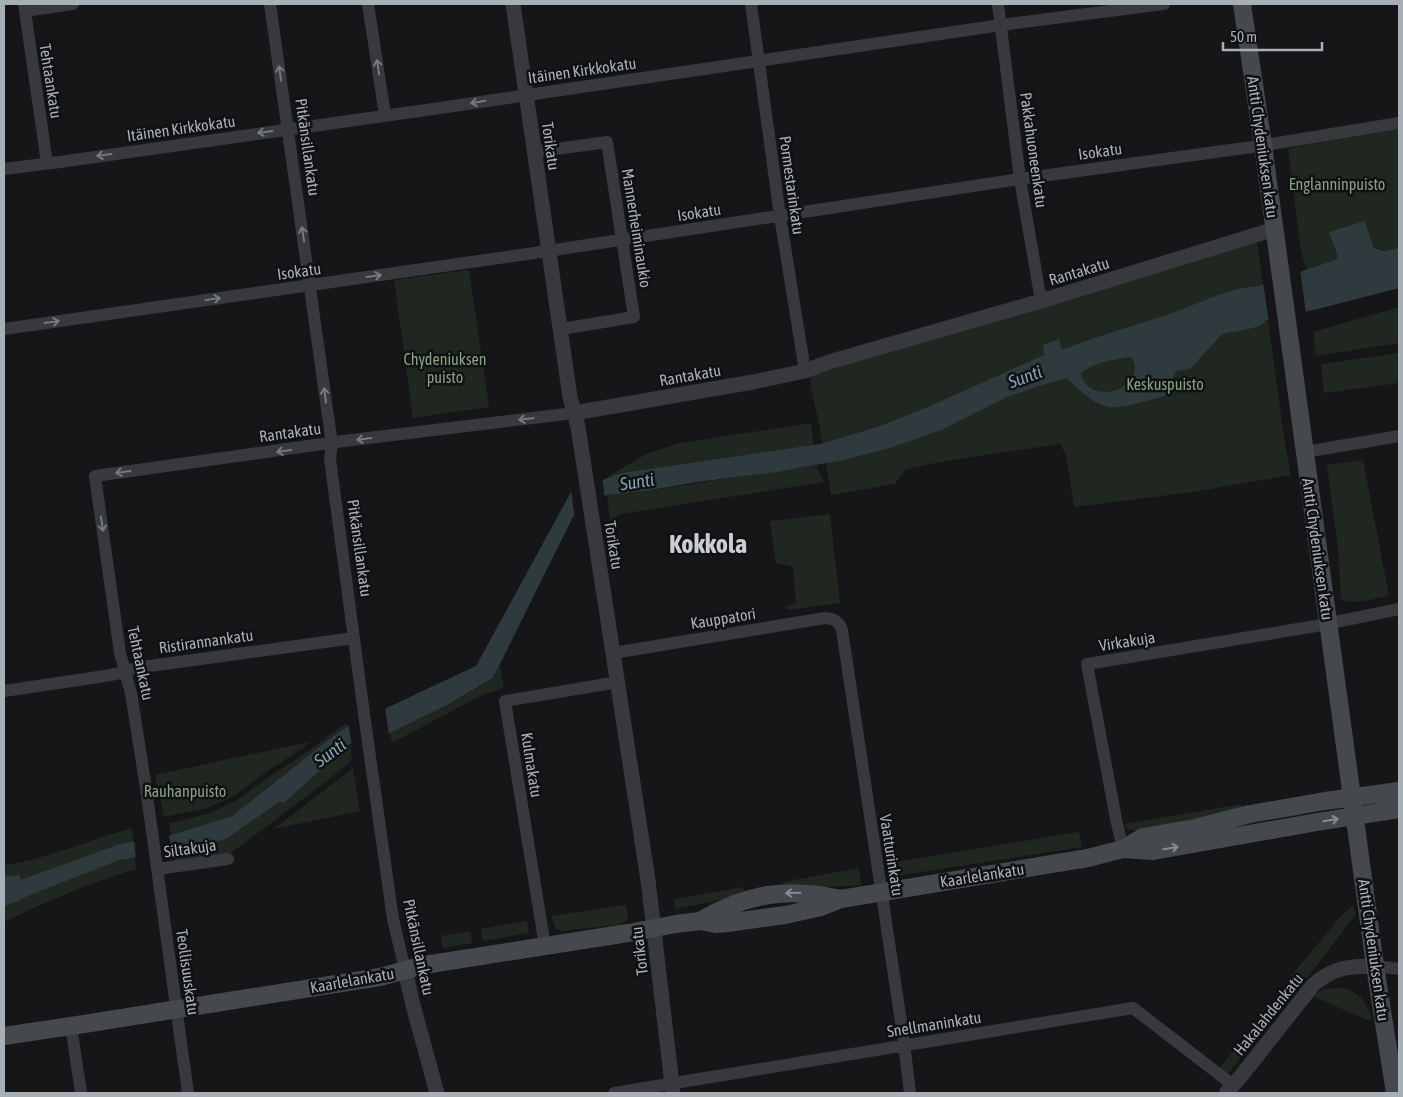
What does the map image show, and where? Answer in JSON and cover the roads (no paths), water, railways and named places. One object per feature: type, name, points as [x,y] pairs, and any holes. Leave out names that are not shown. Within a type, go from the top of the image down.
[{"type":"main road","name":"Antti Chydeniuksen katu","points":[[1242,4],[1275,229],[1375,966],[1395,1093]]},
{"type":"main road","name":"Kaarlelankatu","points":[[4,1036],[380,977],[424,965],[654,928],[700,921],[716,924],[746,921],[822,907],[841,899],[1088,858],[1123,849],[1144,837],[1195,828],[1250,814],[1399,791]]},
{"type":"main road","name":"Kaarlelankatu","points":[[1123,849],[1153,851],[1399,809]]},
{"type":"street","points":[[24,7],[73,4]]},
{"type":"street","name":"Pitkänsillankatu","points":[[270,4],[332,444],[330,459],[393,919],[414,1009],[437,1093]]},
{"type":"street","points":[[368,4],[386,115]]},
{"type":"street","name":"Torikatu","points":[[513,4],[570,397],[578,427],[648,880],[672,1088]]},
{"type":"street","name":"Pormestarinkatu","points":[[751,4],[780,216],[805,371]]},
{"type":"street","name":"Pakkahuoneenkatu","points":[[998,4],[1020,179],[1041,301]]},
{"type":"street","name":"Itäinen Kirkkokatu","points":[[4,169],[1001,25],[1164,4]]},
{"type":"street","name":"Tehtaankatu","points":[[24,7],[47,163]]},
{"type":"street","name":"Isokatu","points":[[4,329],[548,251],[1020,179],[1263,145],[1399,123]]},
{"type":"street","name":"Mannerheiminaukio","points":[[534,152],[607,142],[634,317],[560,328]]},
{"type":"street","name":"Rantakatu","points":[[95,476],[574,413],[753,382],[805,371],[838,359],[1041,301],[1275,229]]},
{"type":"street","points":[[1305,452],[1399,436]]},
{"type":"street","name":"Tehtaankatu","points":[[95,476],[120,654],[131,692],[156,863]]},
{"type":"street","points":[[1328,624],[1399,609]]},
{"type":"street","name":"Kauppatori","points":[[613,653],[825,618],[839,622]]},
{"type":"street","name":"Vaatturinkatu","points":[[839,622],[842,630],[905,1045],[910,1093]]},
{"type":"street","name":"Virkakuja","points":[[1123,849],[1087,664],[1328,624]]},
{"type":"street","name":"Ristirannankatu","points":[[4,691],[105,676],[144,666],[354,638]]},
{"type":"street","name":"Kulmakatu","points":[[545,946],[505,701],[618,682]]},
{"type":"street","name":"Siltakuja","points":[[156,863],[228,859]]},
{"type":"street","name":"Teollisuuskatu","points":[[156,863],[188,1093]]},
{"type":"street","points":[[1375,966],[1399,969]]},
{"type":"street","name":"Hakalahdenkatu","points":[[1230,1089],[1320,978],[1341,968],[1375,966]]},
{"type":"street","name":"Snellmaninkatu","points":[[614,1093],[672,1088],[905,1045],[1133,1008],[1230,1089]]},
{"type":"street","points":[[72,1026],[81,1093]]},
{"type":"water","name":"Sunti","points":[[1365,221],[1374,248],[1384,251],[1399,248],[1399,288],[1266,320],[1261,325],[1253,328],[1222,334],[1190,369],[1176,371],[1167,395],[1136,404],[1118,407],[1105,406],[1084,394],[1066,378],[1007,397],[941,430],[890,448],[843,460],[776,472],[607,495],[583,506],[573,517],[493,678],[449,704],[390,733],[350,744],[285,802],[279,802],[226,839],[182,850],[119,860],[4,907],[4,877],[20,875],[21,880],[120,844],[171,835],[232,816],[348,726],[476,666],[571,492],[621,473],[821,444],[880,426],[930,406],[1044,355],[1043,345],[1059,339],[1062,350],[1175,312],[1226,292],[1259,286],[1337,259],[1329,232]],"holes":[[[1132,358],[1135,367],[1133,375],[1121,388],[1102,392],[1093,390],[1082,378],[1081,373],[1098,364],[1110,360]]]},
{"type":"district","name":"Kokkola","points":[[708,544]]},
{"type":"park label","name":"Englanninpuisto","points":[[1337,184]]},
{"type":"park label","name":"Chydeniuksen puisto","points":[[445,368]]},
{"type":"park label","name":"Keskuspuisto","points":[[1165,384]]},
{"type":"park label","name":"Rauhanpuisto","points":[[185,791]]}]
